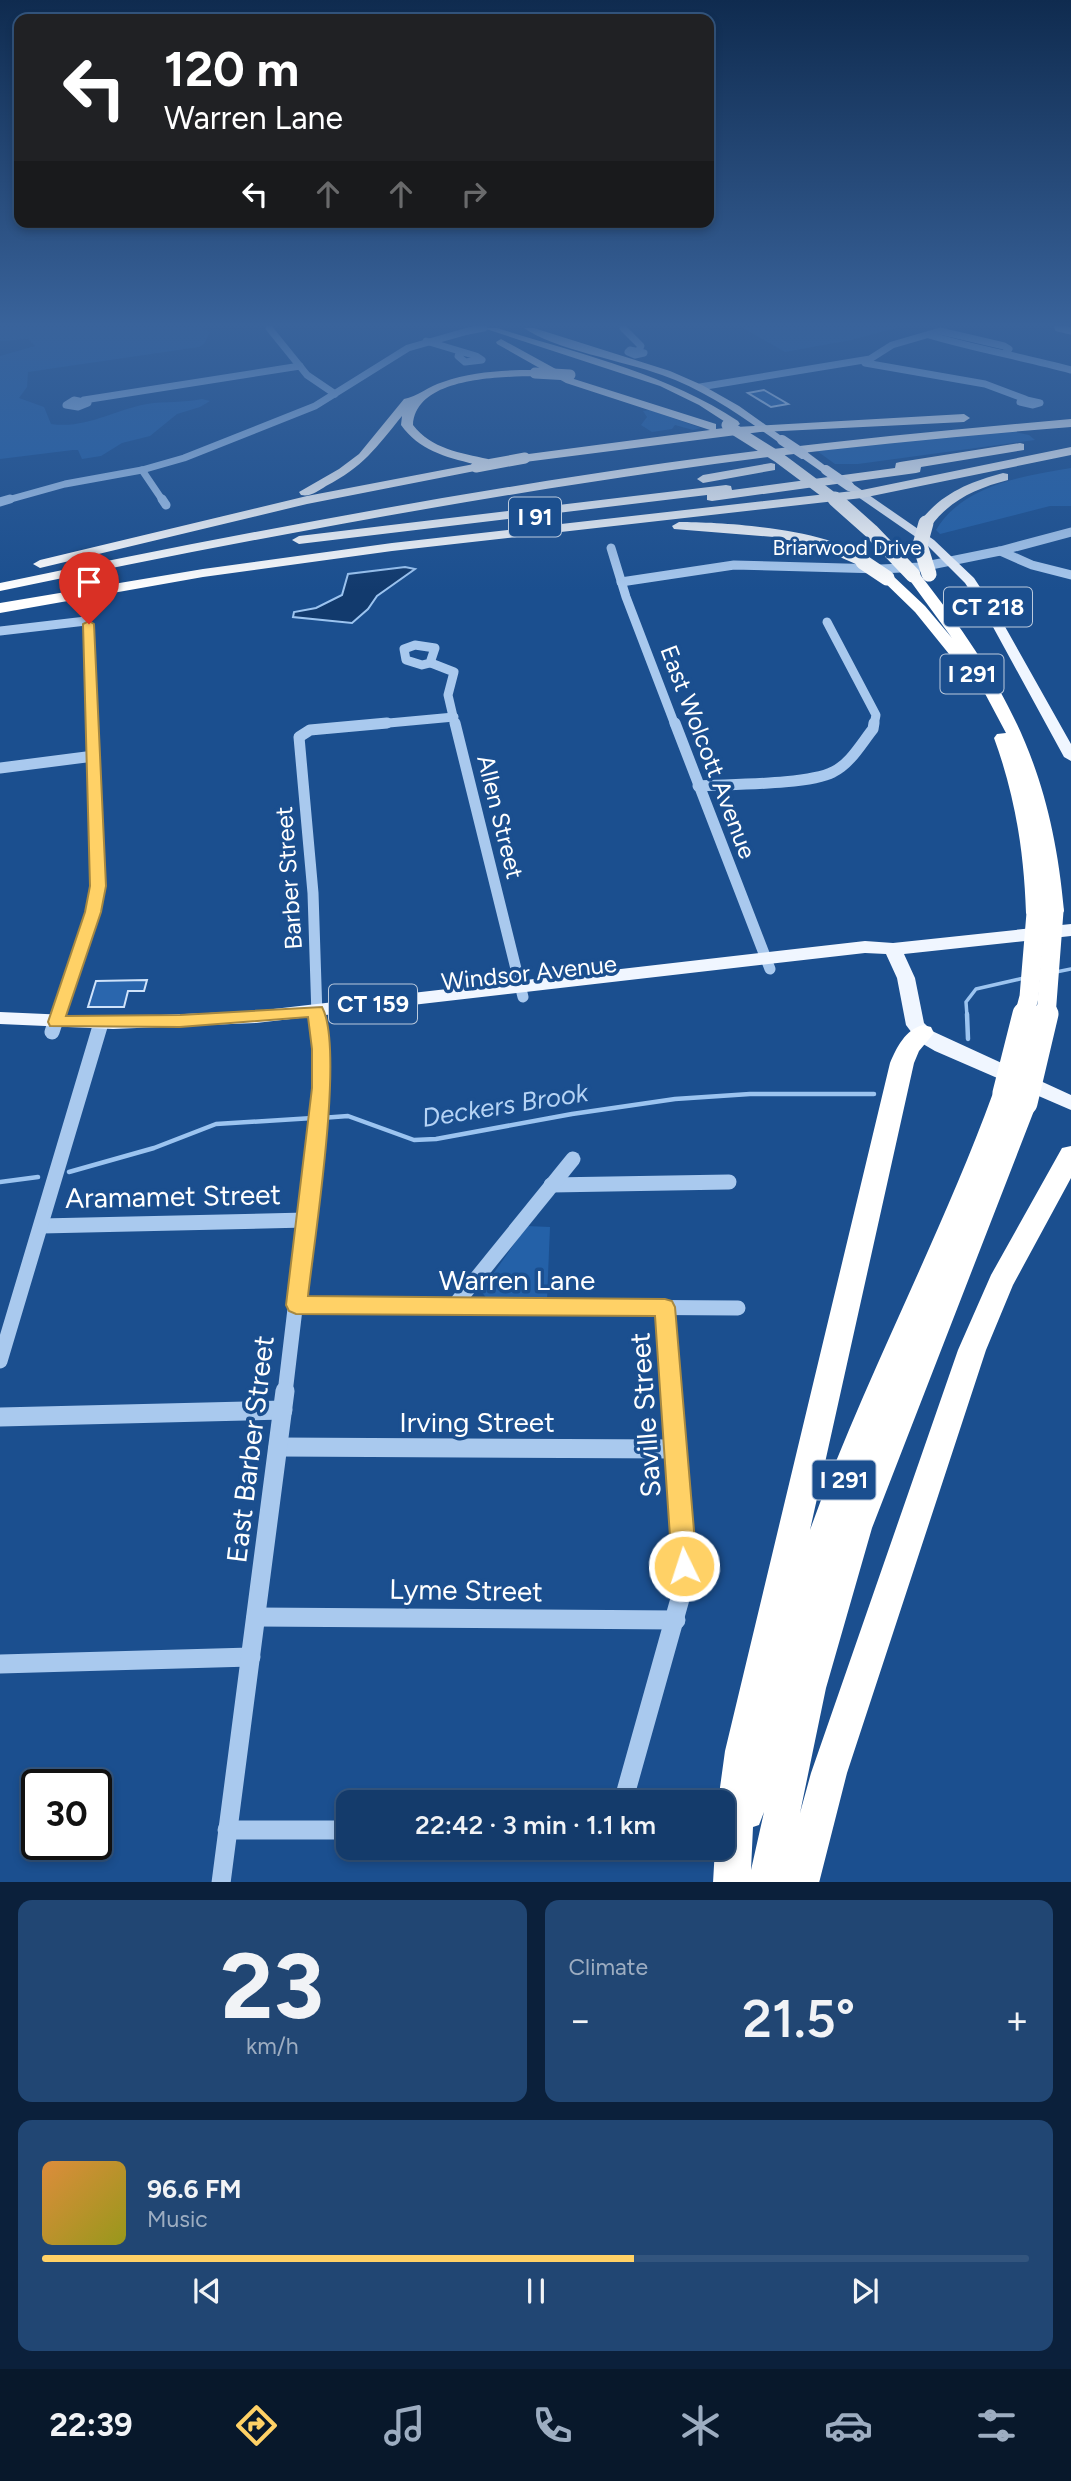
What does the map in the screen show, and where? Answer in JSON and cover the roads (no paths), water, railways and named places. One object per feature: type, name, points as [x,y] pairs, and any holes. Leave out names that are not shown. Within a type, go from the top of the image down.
[{"type":"highway","points":[[208,523],[288,499],[344,472],[372,449],[397,416]]},
{"type":"highway","points":[[406,416],[407,425],[423,442],[461,457],[514,465],[573,465]]},
{"type":"highway","points":[[691,416],[723,425]]},
{"type":"highway","points":[[705,416],[723,425]]},
{"type":"highway","points":[[714,416],[723,425]]},
{"type":"highway","points":[[0,574],[344,492],[525,458],[650,440],[764,428],[1071,418]]},
{"type":"highway","points":[[0,587],[200,545],[432,502],[639,470],[1071,418]]},
{"type":"highway","name":"I 91","points":[[0,580],[349,511],[570,475],[897,434],[1071,418]]},
{"type":"highway","name":"I 291","points":[[723,425],[826,501],[908,576]]},
{"type":"highway","name":"I 291","points":[[723,425],[758,443],[839,502],[887,546],[935,617],[974,667],[1019,784],[1045,912],[1048,1003],[1040,1049],[980,1158],[864,1428],[824,1532],[772,1705],[732,1882]]},
{"type":"highway","points":[[0,608],[203,573],[377,549],[862,494],[1071,445]]},
{"type":"highway","points":[[275,543],[1071,445]]},
{"type":"highway","name":"I 91","points":[[0,599],[293,546],[779,488],[1071,445]]},
{"type":"highway","points":[[590,464],[709,456]]},
{"type":"highway","points":[[0,592],[275,543],[771,467],[808,458]]},
{"type":"highway","points":[[908,576],[926,523],[944,503],[974,486],[1019,473],[1071,465]]},
{"type":"highway","points":[[200,545],[474,501],[771,467]]},
{"type":"highway","points":[[377,549],[587,531],[703,526],[793,536],[908,576],[974,667]]},
{"type":"highway","points":[[732,1882],[735,1811],[743,1751],[902,1063],[909,1047],[923,1034]]},
{"type":"highway","name":"I 291","points":[[766,1882],[809,1688],[852,1540],[1015,1098]]},
{"type":"highway","points":[[800,1882],[833,1762],[972,1350],[1001,1283],[1071,1155]]},
{"type":"main road","name":"CT 218","points":[[745,416],[919,534],[952,562],[983,600],[1071,757]]},
{"type":"main road","name":"Windsor Avenue","points":[[0,1029],[54,1027],[221,1030],[317,1016],[768,964],[870,957],[893,949],[1071,930]]},
{"type":"main road","points":[[893,949],[906,978],[914,1021],[923,1034],[942,1046],[1071,1103]]},
{"type":"main road","name":"Windsor Avenue","points":[[0,1018],[54,1027]]},
{"type":"street","points":[[0,502],[71,482],[142,470],[202,451],[290,416]]},
{"type":"street","points":[[142,470],[166,505]]},
{"type":"street","name":"Briarwood Drive","points":[[621,582],[734,565],[895,569],[952,562],[1071,532]]},
{"type":"street","name":"East Wolcott Avenue","points":[[611,548],[621,582],[768,964]]},
{"type":"street","points":[[1000,551],[1032,565],[1071,575]]},
{"type":"street","points":[[0,631],[74,620],[86,621],[89,627],[96,898],[54,1027]]},
{"type":"street","points":[[698,786],[823,776],[846,763],[873,729],[876,715],[827,622]]},
{"type":"street","name":"Allen Street","points":[[431,663],[454,672],[448,691],[522,992]]},
{"type":"street","name":"Barber Street","points":[[317,1016],[316,940],[299,737],[302,733],[454,717]]},
{"type":"street","points":[[0,768],[94,756]]},
{"type":"street","name":"East Barber Street","points":[[221,1882],[318,1120],[322,1070],[317,1016]]},
{"type":"street","points":[[0,1361],[99,1028]]},
{"type":"street","points":[[454,1306],[573,1159]]},
{"type":"street","points":[[551,1185],[729,1182]]},
{"type":"street","name":"Aramamet Street","points":[[41,1226],[306,1220]]},
{"type":"street","name":"Warren Lane","points":[[296,1305],[738,1308]]},
{"type":"street","name":"Saville Street","points":[[626,1790],[685,1581],[665,1307]]},
{"type":"street","points":[[0,1417],[283,1410]]},
{"type":"street","name":"Irving Street","points":[[278,1447],[676,1449]]},
{"type":"street","name":"Lyme Street","points":[[256,1617],[676,1620]]},
{"type":"street","points":[[0,1664],[251,1657]]},
{"type":"street","points":[[228,1830],[336,1830]]},
{"type":"waterway","name":"Deckers Brook","points":[[1056,972],[1071,969]]},
{"type":"waterway","name":"Deckers Brook","points":[[967,1016],[966,1002],[976,989],[1024,978]]},
{"type":"waterway","name":"Deckers Brook","points":[[967,1014],[968,1039]]},
{"type":"waterway","name":"Deckers Brook","points":[[321,1118],[348,1116],[414,1140],[436,1139],[572,1114],[675,1099],[750,1094],[874,1094]]},
{"type":"waterway","name":"Deckers Brook","points":[[69,1172],[154,1148],[216,1124],[313,1118]]},
{"type":"waterway","name":"Deckers Brook","points":[[0,1182],[38,1177]]}]
